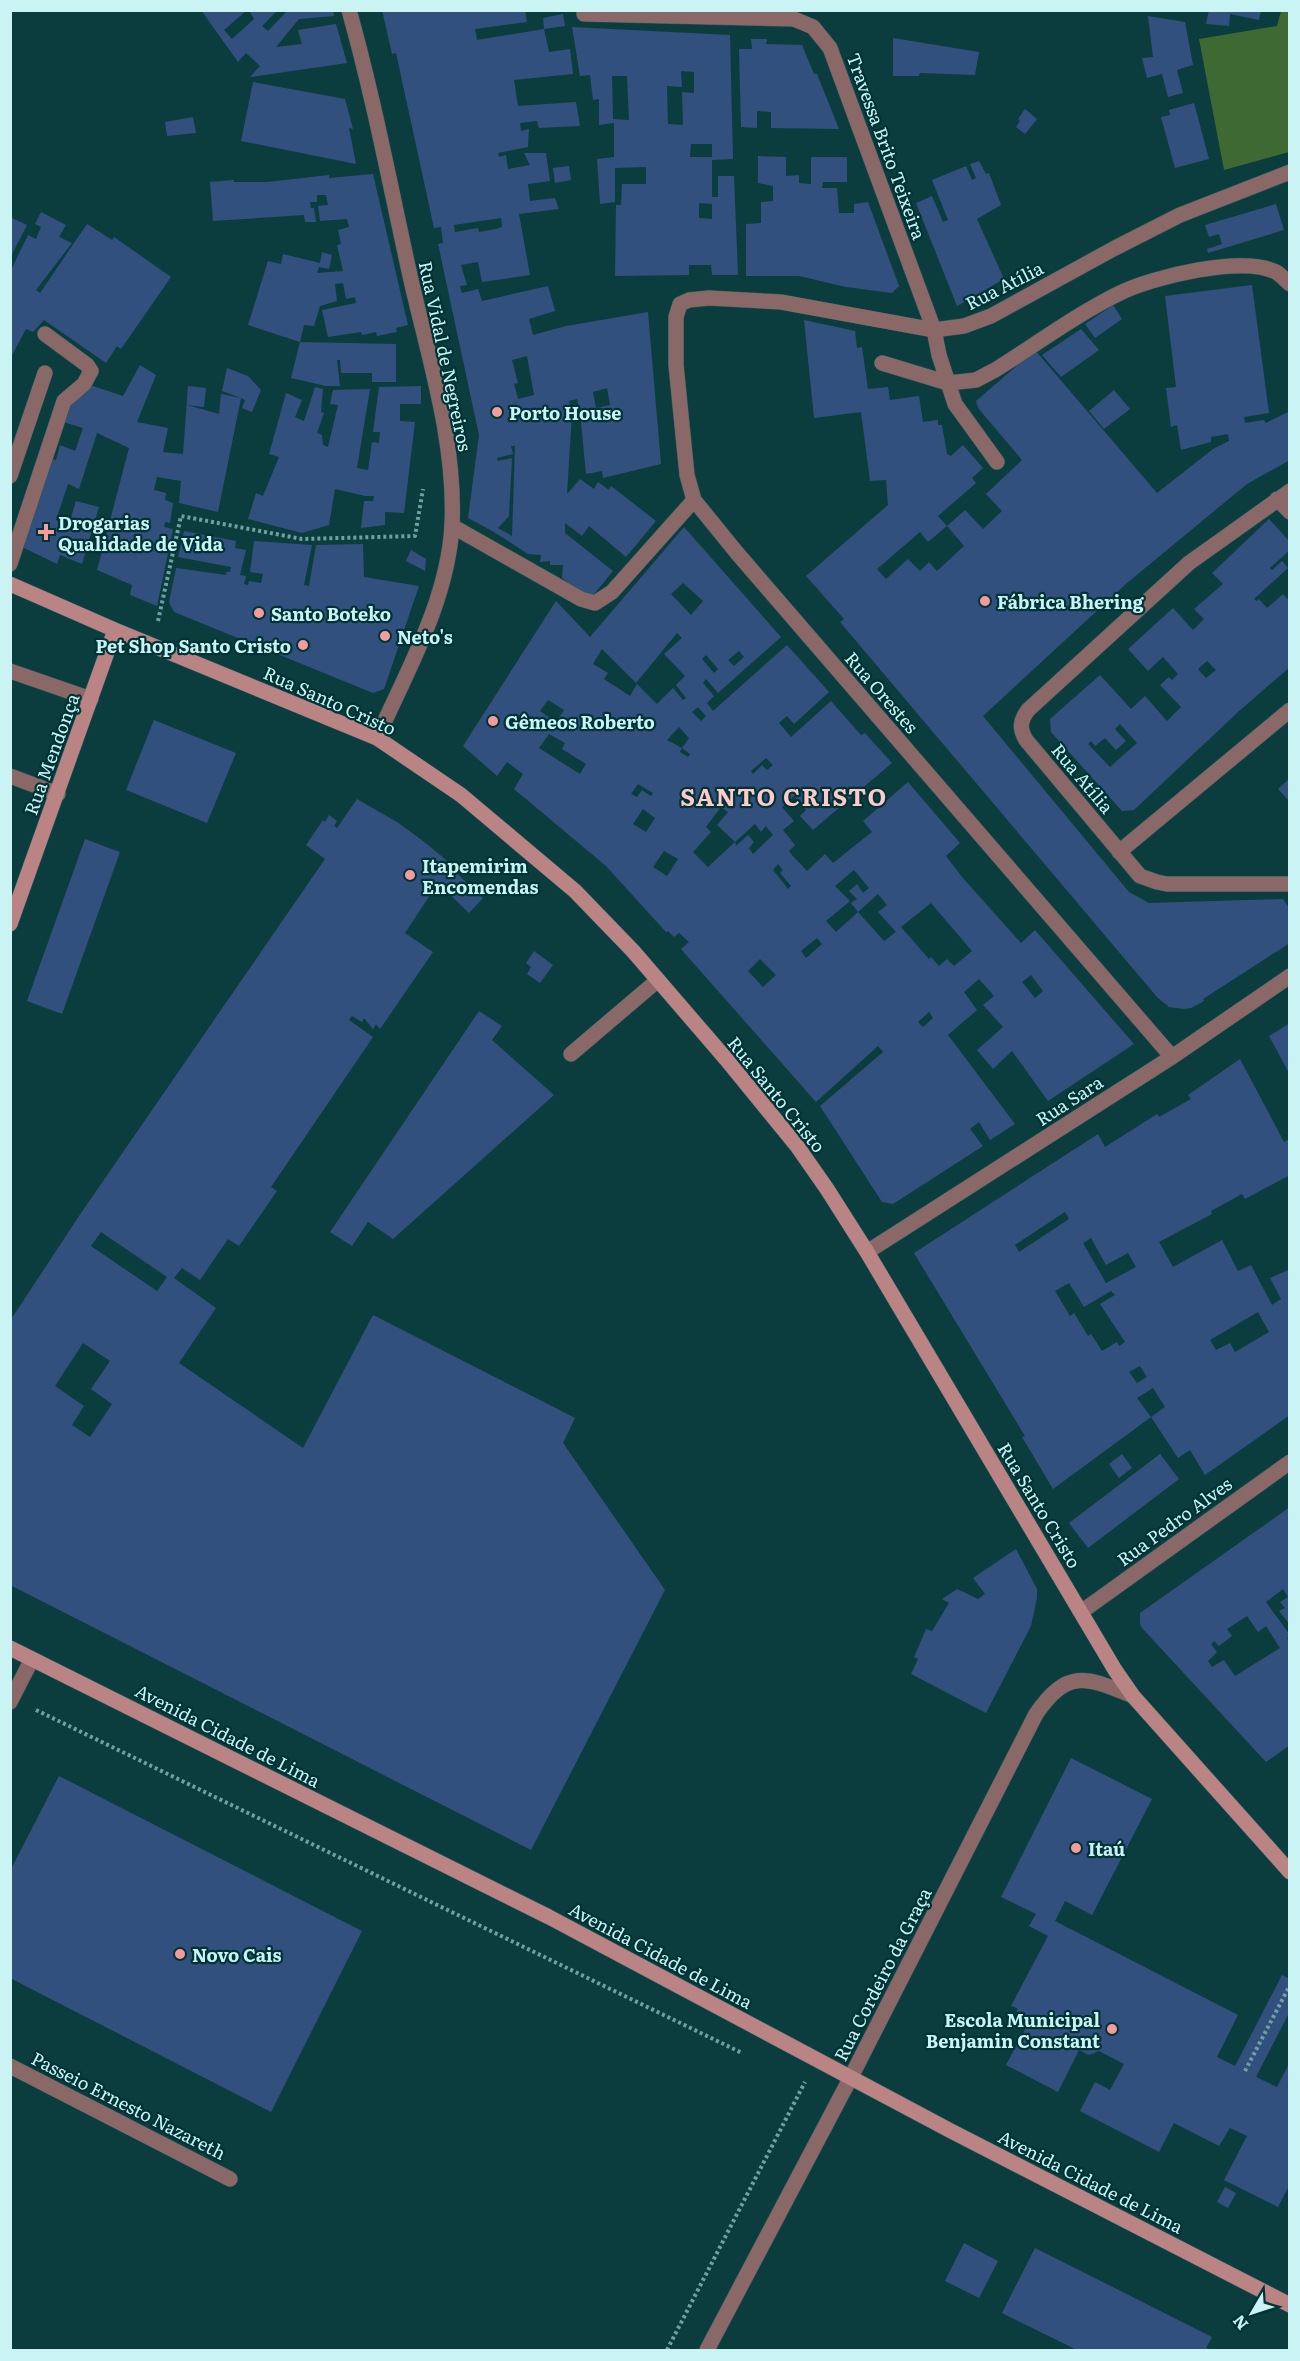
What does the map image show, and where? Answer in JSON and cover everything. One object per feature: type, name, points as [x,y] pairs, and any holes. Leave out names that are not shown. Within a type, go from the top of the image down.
[{"type":"main road","name":"Rua Santo Cristo","points":[[10,584],[377,738],[461,795],[574,891],[633,951],[797,1146],[867,1252],[1115,1670],[1133,1696],[1290,1872]]},
{"type":"main road","name":"Rua Mendonça","points":[[10,924],[115,630]]},
{"type":"main road","name":"Avenida Cidade de Lima","points":[[10,1648],[538,1912],[1290,2305]]},
{"type":"street","name":"Rua Vidal de Negreiros","points":[[349,10],[441,415],[451,486],[452,526],[439,595],[425,632],[377,738]]},
{"type":"street","name":"Travessa Brito Teixeira","points":[[584,14],[794,19],[813,27],[830,48],[934,330],[956,404],[997,462]]},
{"type":"street","name":"Rua Atília","points":[[680,304],[709,297],[781,302],[934,330],[964,326],[991,316],[1180,215],[1290,172]]},
{"type":"street","points":[[882,363],[948,383],[976,380],[1119,293],[1148,282],[1216,267],[1254,266],[1276,272],[1290,284]]},
{"type":"street","name":"Rua Orestes","points":[[680,304],[675,317],[676,365],[687,475],[694,500],[722,536],[1172,1057]]},
{"type":"street","points":[[10,564],[64,401],[84,384],[91,371],[87,365],[45,334]]},
{"type":"street","points":[[10,476],[45,373]]},
{"type":"street","points":[[1283,495],[1290,512]]},
{"type":"street","name":"Rua Atília","points":[[1119,852],[1026,740],[1022,732],[1023,717],[1189,563],[1283,495]]},
{"type":"street","points":[[452,526],[581,598],[595,603],[612,592],[694,500]]},
{"type":"street","points":[[10,671],[92,699]]},
{"type":"street","points":[[1290,710],[1119,852],[1140,876],[1157,882],[1290,884]]},
{"type":"street","points":[[10,776],[58,794]]},
{"type":"street","name":"Rua Sara","points":[[867,1252],[1172,1057],[1290,976]]},
{"type":"street","points":[[571,1054],[658,980]]},
{"type":"street","name":"Rua Pedro Alves","points":[[1082,1612],[1290,1462]]},
{"type":"street","points":[[11,1700],[32,1659]]},
{"type":"street","name":"Rua Cordeiro da Graça","points":[[707,2350],[838,2103],[1036,1714],[1056,1689],[1067,1683],[1082,1680],[1099,1683],[1133,1696]]},
{"type":"street","name":"Passeio Ernesto Nazareth","points":[[10,2066],[230,2179]]},
{"type":"path","points":[[152,645],[181,516],[302,539],[415,536],[425,477]]},
{"type":"path","points":[[11,1700],[752,2058]]},
{"type":"path","points":[[1245,2071],[1290,1985]]},
{"type":"path","points":[[667,2350],[816,2059]]},
{"type":"path","points":[[794,2078],[838,2103]]},
{"type":"green space","points":[[1281,11],[1289,11],[1289,152],[1224,170],[1199,39],[1277,26]]},
{"type":"building","points":[[201,10],[247,10],[224,30],[232,39],[254,19],[249,10],[278,10],[262,26],[268,31],[288,10],[333,10],[334,16],[299,19],[276,47],[302,44],[298,30],[336,24],[347,63],[250,77],[260,66],[246,53],[238,62]]},
{"type":"building","points":[[382,10],[525,10],[527,22],[475,29],[477,40],[544,29],[549,52],[570,49],[573,74],[514,80],[518,106],[576,102],[580,126],[539,128],[537,121],[520,123],[521,131],[529,129],[528,147],[498,153],[499,157],[506,155],[508,169],[530,165],[524,153],[546,153],[550,181],[528,184],[530,201],[555,198],[559,209],[519,214],[530,275],[482,282],[478,262],[461,265],[467,285],[460,286],[462,293],[478,289],[482,301],[548,286],[555,311],[529,319],[533,335],[566,326],[648,312],[661,464],[603,478],[602,471],[586,474],[577,399],[569,401],[572,414],[567,494],[580,479],[594,489],[598,482],[609,490],[611,486],[656,521],[626,557],[589,526],[582,536],[565,523],[565,533],[613,571],[590,599],[562,578],[563,565],[550,565],[550,561],[540,562],[541,555],[528,554],[468,518],[479,435],[438,244],[443,243],[441,227],[434,228],[396,53],[392,54]],"holes":[[[501,218],[502,227],[479,232],[478,228],[455,232],[454,225]],[[527,356],[534,395],[518,399],[514,384],[518,383],[512,360]],[[607,388],[610,405],[596,408],[593,392]],[[511,446],[515,446],[512,536],[498,528],[509,516],[512,458],[498,461],[497,458],[513,454]]]},
{"type":"building","points":[[1209,10],[1261,10],[1259,20],[1230,14],[1229,26],[1206,24]]},
{"type":"building","points":[[563,14],[565,26],[544,29],[543,18]]},
{"type":"building","points":[[1148,16],[1185,22],[1193,65],[1177,70],[1183,93],[1168,97],[1162,74],[1147,78],[1142,58],[1153,57]]},
{"type":"building","points":[[572,27],[730,35],[733,159],[712,160],[712,197],[718,197],[718,176],[734,176],[738,275],[712,275],[711,265],[689,265],[689,275],[615,276],[616,205],[621,205],[622,184],[646,184],[646,167],[615,168],[615,202],[600,204],[597,159],[614,157],[614,123],[599,125],[599,99],[593,100],[590,75],[580,76]],"holes":[[[681,71],[694,72],[694,93],[682,92],[683,125],[668,124],[667,86],[682,87]],[[612,76],[627,76],[629,120],[613,119]],[[691,144],[712,144],[712,157],[690,157]],[[699,203],[712,204],[712,219],[699,218]]]},
{"type":"building","points":[[893,38],[979,52],[975,75],[920,73],[919,76],[893,76]]},
{"type":"building","points":[[751,39],[767,39],[766,44],[802,45],[814,74],[817,74],[839,129],[771,128],[771,112],[757,111],[757,128],[741,127],[739,49],[752,49]]},
{"type":"building","points":[[253,82],[345,99],[353,129],[349,128],[356,164],[241,141]]},
{"type":"building","points":[[1194,103],[1209,159],[1175,168],[1161,117],[1170,115],[1169,110]]},
{"type":"building","points":[[1025,109],[1037,119],[1025,134],[1016,127]]},
{"type":"building","points":[[193,117],[196,133],[167,136],[165,122]]},
{"type":"building","points":[[758,156],[786,157],[786,176],[799,175],[799,183],[811,184],[811,157],[847,157],[847,182],[823,182],[822,188],[837,188],[839,213],[854,213],[854,204],[868,202],[899,286],[892,293],[846,287],[799,276],[746,276],[746,224],[761,223],[761,202],[773,201],[773,186],[758,183]]},
{"type":"building","points":[[979,161],[986,174],[989,173],[1001,205],[977,219],[1004,279],[957,306],[916,203],[932,196],[943,222],[948,220],[932,180],[966,166],[972,180],[976,178],[970,164]]},
{"type":"building","points":[[569,166],[571,180],[555,183],[553,168]]},
{"type":"building","points":[[373,174],[408,325],[396,328],[397,332],[377,336],[376,332],[362,335],[361,332],[328,337],[322,310],[356,303],[355,297],[346,299],[343,283],[335,284],[337,301],[320,306],[314,326],[304,325],[300,342],[248,325],[268,261],[281,264],[283,254],[320,263],[322,252],[332,255],[329,269],[319,267],[317,273],[343,271],[337,245],[341,244],[338,230],[349,227],[347,219],[320,221],[318,206],[328,205],[326,195],[317,195],[317,202],[310,202],[311,208],[314,208],[316,222],[305,222],[304,215],[213,221],[210,182],[234,180],[234,182],[267,182],[329,175],[329,178]]},
{"type":"building","points":[[1276,204],[1284,230],[1208,253],[1207,249],[1222,244],[1219,234],[1209,237],[1205,225]]},
{"type":"building","points":[[41,212],[66,225],[59,237],[72,243],[36,290],[40,293],[87,224],[112,240],[114,237],[171,277],[121,349],[117,346],[106,363],[44,320],[33,332],[26,329],[10,359],[10,272],[28,235],[36,239],[41,227],[35,224]]},
{"type":"building","points":[[10,217],[27,225],[10,258]]},
{"type":"building","points":[[1252,285],[1269,413],[1244,417],[1245,423],[1264,420],[1266,423],[1290,411],[1290,460],[1247,484],[1127,583],[983,716],[1129,892],[1149,903],[1283,899],[1290,909],[1290,943],[1191,1008],[1169,1007],[1157,997],[840,622],[844,619],[806,576],[888,505],[886,480],[870,481],[861,412],[814,418],[804,320],[855,331],[857,348],[862,347],[868,389],[888,387],[890,400],[919,396],[923,422],[938,420],[938,425],[942,425],[947,454],[951,456],[963,445],[983,468],[972,478],[976,483],[938,516],[947,526],[965,510],[983,529],[1002,511],[986,494],[1022,460],[978,408],[976,401],[1035,350],[1157,493],[1213,449],[1229,441],[1228,434],[1211,437],[1211,442],[1181,450],[1177,425],[1171,427],[1166,388],[1176,387],[1165,296]],"holes":[[[947,526],[964,546],[937,571],[929,562],[920,571],[908,559],[886,579],[877,569],[920,532],[928,542]]]},
{"type":"building","points":[[1113,305],[1122,319],[1095,338],[1085,324]]},
{"type":"building","points":[[1081,329],[1099,350],[1061,377],[1042,355]]},
{"type":"building","points":[[300,342],[396,344],[396,382],[372,382],[372,373],[341,373],[340,360],[337,360],[340,386],[326,386],[291,378]]},
{"type":"building","points":[[140,365],[156,375],[137,422],[168,428],[163,452],[183,454],[188,386],[206,388],[204,407],[187,405],[219,414],[221,394],[241,398],[218,512],[179,503],[181,481],[157,477],[154,490],[166,493],[165,500],[173,503],[170,523],[165,522],[164,527],[173,529],[157,606],[130,595],[132,585],[97,570],[129,448],[97,433],[79,489],[68,484],[56,520],[68,527],[76,501],[99,507],[82,564],[60,555],[57,564],[22,547],[49,458],[56,460],[60,445],[75,451],[83,428],[60,421],[67,400],[87,384],[123,396]]},
{"type":"building","points":[[227,368],[248,376],[261,390],[252,412],[242,408],[245,400],[222,391]]},
{"type":"building","points":[[421,386],[421,404],[400,404],[400,421],[415,422],[404,513],[385,512],[385,525],[361,528],[364,501],[373,501],[374,496],[335,489],[329,525],[302,533],[248,519],[256,493],[263,496],[279,457],[269,454],[286,393],[302,400],[295,417],[304,421],[315,387],[323,389],[321,412],[324,413],[317,433],[322,435],[323,445],[328,447],[338,405],[330,404],[333,390],[370,389],[357,468],[368,470],[372,442],[379,443],[380,432],[373,432],[379,387]]},
{"type":"building","points":[[1114,390],[1130,409],[1104,429],[1089,411]]},
{"type":"building","points":[[1269,519],[1290,542],[1290,550],[1270,568],[1272,570],[1282,561],[1288,568],[1254,599],[1257,601],[1259,599],[1267,608],[1283,594],[1290,601],[1290,667],[1238,712],[1134,810],[1122,811],[1051,732],[1050,719],[1100,675],[1131,709],[1145,696],[1167,721],[1181,707],[1160,685],[1169,677],[1172,680],[1178,674],[1163,657],[1148,671],[1128,649],[1173,608],[1193,630],[1204,619],[1194,609],[1223,584],[1212,573]],"holes":[[[1207,661],[1216,670],[1206,678],[1198,669]],[[1120,724],[1137,743],[1110,767],[1088,744],[1091,741],[1095,746],[1105,738],[1116,750],[1126,741],[1115,729]]]},
{"type":"building","points":[[684,527],[781,637],[718,693],[706,679],[703,683],[714,696],[707,703],[713,711],[787,645],[829,692],[794,724],[787,716],[779,723],[791,737],[831,701],[861,735],[865,733],[892,763],[813,830],[800,816],[806,810],[794,796],[782,807],[794,821],[783,830],[795,845],[789,851],[791,854],[807,871],[825,854],[833,863],[872,832],[863,821],[908,782],[960,843],[946,856],[962,877],[1021,943],[1035,930],[1134,1044],[1048,1101],[1012,1051],[993,1069],[977,1050],[1003,1027],[983,1005],[994,996],[979,979],[964,992],[977,1010],[948,1035],[1015,1124],[990,1140],[979,1122],[970,1129],[983,1146],[893,1204],[882,1202],[820,1106],[883,1052],[878,1046],[816,1102],[681,949],[689,942],[679,933],[674,937],[668,931],[666,932],[606,866],[514,789],[523,774],[507,762],[497,776],[463,746],[556,601],[590,637]],"holes":[[[683,583],[703,601],[691,615],[671,594]],[[677,633],[682,638],[664,654],[685,676],[676,685],[686,698],[683,700],[673,688],[657,704],[637,684],[630,696],[604,679],[608,673],[593,664],[602,649],[636,683]],[[739,651],[744,657],[734,666],[728,660]],[[706,655],[718,669],[714,673],[702,659]],[[548,700],[564,710],[556,722],[540,711]],[[698,707],[706,716],[701,721],[692,712]],[[679,727],[689,738],[682,748],[667,740]],[[549,734],[565,743],[562,749],[586,764],[580,774],[539,748]],[[682,748],[690,754],[688,757],[680,752]],[[766,758],[773,765],[767,770],[762,765],[753,774],[751,771]],[[638,784],[653,793],[651,796],[642,790],[637,797],[631,794]],[[721,807],[728,812],[717,825],[735,842],[708,867],[693,852],[711,832],[706,827]],[[643,809],[655,818],[646,832],[633,824]],[[755,824],[761,832],[766,826],[773,835],[753,854],[749,848],[754,842],[748,835],[736,846],[735,842]],[[664,851],[678,859],[667,876],[653,867]],[[778,864],[783,870],[780,873],[791,886],[788,889],[773,870]],[[854,870],[869,888],[863,893],[857,884],[849,891],[857,899],[851,903],[858,912],[836,932],[826,921],[850,901],[835,886]],[[878,894],[887,905],[878,912],[896,932],[884,941],[858,912]],[[931,903],[972,951],[954,966],[947,959],[939,966],[931,957],[929,959],[901,927]],[[817,938],[822,944],[806,958],[801,951]],[[760,959],[776,975],[763,987],[748,971]],[[1031,975],[1043,991],[1035,998],[1022,982]],[[929,1012],[933,1018],[923,1027],[918,1022]]]},
{"type":"building","points":[[184,531],[236,541],[235,548],[246,550],[240,575],[246,576],[244,584],[248,585],[249,581],[261,583],[263,574],[250,572],[254,541],[312,545],[304,585],[309,586],[316,545],[363,544],[364,577],[419,586],[384,689],[373,693],[174,612],[169,602],[176,568],[226,575],[226,572],[230,572],[231,567],[178,557]]},
{"type":"building","points":[[411,550],[426,559],[425,571],[406,561]]},
{"type":"building","points":[[154,720],[236,753],[207,823],[126,790]]},
{"type":"building","points":[[1290,778],[1290,802],[1278,789]]},
{"type":"building","points":[[357,799],[397,822],[423,841],[451,864],[449,866],[483,898],[469,913],[438,883],[405,933],[433,952],[380,1029],[376,1024],[373,1029],[364,1018],[362,1022],[352,1016],[349,1020],[373,1037],[271,1187],[277,1191],[239,1246],[228,1239],[200,1280],[182,1268],[174,1278],[216,1308],[179,1363],[303,1448],[373,1315],[575,1418],[563,1443],[665,1590],[531,1850],[10,1585],[10,1321],[79,1216],[325,859],[306,845],[329,815],[337,821],[334,826],[337,828]],"holes":[[[101,1232],[167,1277],[157,1291],[91,1246]],[[83,1343],[110,1361],[91,1389],[112,1404],[90,1437],[72,1425],[84,1406],[55,1386]]]},
{"type":"building","points":[[85,839],[120,852],[62,1014],[27,1001]]},
{"type":"building","points":[[534,951],[553,965],[540,983],[527,974],[531,967],[526,963]]},
{"type":"building","points":[[479,1011],[502,1026],[492,1040],[554,1095],[393,1239],[368,1222],[352,1246],[330,1232]]},
{"type":"building","points":[[1290,1023],[1290,1075],[1269,1036]]},
{"type":"building","points":[[1240,1059],[1284,1142],[1290,1139],[1290,1175],[1245,1199],[1242,1194],[1211,1211],[1212,1214],[1159,1242],[1173,1267],[1222,1240],[1238,1271],[1251,1265],[1272,1305],[1281,1299],[1270,1278],[1290,1269],[1290,1415],[1205,1475],[1190,1450],[1178,1458],[1151,1417],[1053,1489],[1022,1437],[1025,1436],[914,1253],[1098,1134],[1105,1147],[1157,1114],[1159,1117],[1191,1099],[1188,1095]],"holes":[[[1065,1212],[1069,1219],[1019,1252],[1015,1245]],[[1091,1238],[1106,1265],[1128,1253],[1136,1267],[1106,1283],[1083,1243]],[[1069,1283],[1084,1307],[1111,1291],[1115,1295],[1100,1304],[1125,1342],[1119,1346],[1117,1342],[1102,1351],[1091,1334],[1088,1336],[1074,1313],[1070,1316],[1055,1291]],[[1258,1312],[1269,1332],[1235,1352],[1230,1343],[1216,1350],[1210,1340]],[[1140,1366],[1147,1377],[1137,1383],[1129,1372]],[[1153,1388],[1165,1407],[1151,1417],[1137,1398]]]},
{"type":"building","points":[[1122,1454],[1132,1468],[1119,1478],[1109,1464]]},
{"type":"building","points":[[1160,1454],[1179,1479],[1088,1548],[1069,1523]]},
{"type":"building","points":[[1290,1507],[1290,1625],[1279,1611],[1285,1608],[1280,1602],[1288,1597],[1283,1589],[1266,1602],[1290,1635],[1287,1638],[1290,1642],[1290,1745],[1266,1762],[1142,1628],[1140,1613]],"holes":[[[1247,1616],[1258,1632],[1266,1626],[1280,1648],[1235,1676],[1224,1660],[1212,1667],[1208,1661],[1217,1652],[1211,1644],[1214,1641],[1219,1646],[1232,1636],[1227,1629]]]},
{"type":"building","points":[[1016,1549],[1037,1589],[1037,1598],[1031,1626],[986,1713],[911,1674],[918,1659],[914,1657],[926,1629],[932,1631],[949,1603],[942,1599],[957,1589],[978,1599],[985,1594],[973,1578]]},
{"type":"building","points":[[1071,1758],[1152,1799],[1092,1915],[1065,1901],[1055,1921],[1238,2015],[1217,2057],[1235,2066],[1282,1975],[1290,1979],[1290,2011],[1256,2077],[1277,2087],[1290,2062],[1290,2184],[1278,2207],[1224,2180],[1247,2136],[1230,2128],[1219,2146],[1174,2123],[1159,2152],[1080,2111],[1095,2082],[1110,2090],[1124,2064],[1099,2051],[1089,2055],[1079,2050],[1058,2092],[1006,2065],[1028,2024],[1017,2019],[1017,2008],[1011,2006],[1048,1936],[1029,1926],[1036,1914],[1001,1897]]},
{"type":"building","name":"Novo Cais","points":[[59,1776],[362,1931],[271,2112],[10,1978],[10,1871]]},
{"type":"building","points":[[1225,2187],[1236,2193],[1228,2208],[1217,2202]]},
{"type":"building","points":[[964,2243],[998,2261],[979,2298],[945,2281]]},
{"type":"building","points":[[1035,2248],[1212,2337],[1206,2348],[1211,2350],[1077,2350],[1002,2313]]},
{"type":"place","name":"Porto House","points":[[497,412]]},
{"type":"place","name":"Drogarias Qualidade de Vida","points":[[46,532]]},
{"type":"place","name":"Fábrica Bhering","points":[[985,601]]},
{"type":"place","name":"Santo Boteko","points":[[259,613]]},
{"type":"place","name":"Neto's","points":[[385,636]]},
{"type":"place","name":"Pet Shop Santo Cristo","points":[[303,645]]},
{"type":"place","name":"Gêmeos Roberto","points":[[493,721]]},
{"type":"place","name":"Itapemirim Encomendas","points":[[410,875]]},
{"type":"place","name":"Itaú","points":[[1076,1848]]},
{"type":"place","name":"Novo Cais","points":[[180,1954]]},
{"type":"place","name":"Escola Municipal Benjamin Constant","points":[[1112,2029]]},
{"type":"district","name":"SANTO CRISTO","points":[[784,795]]}]
